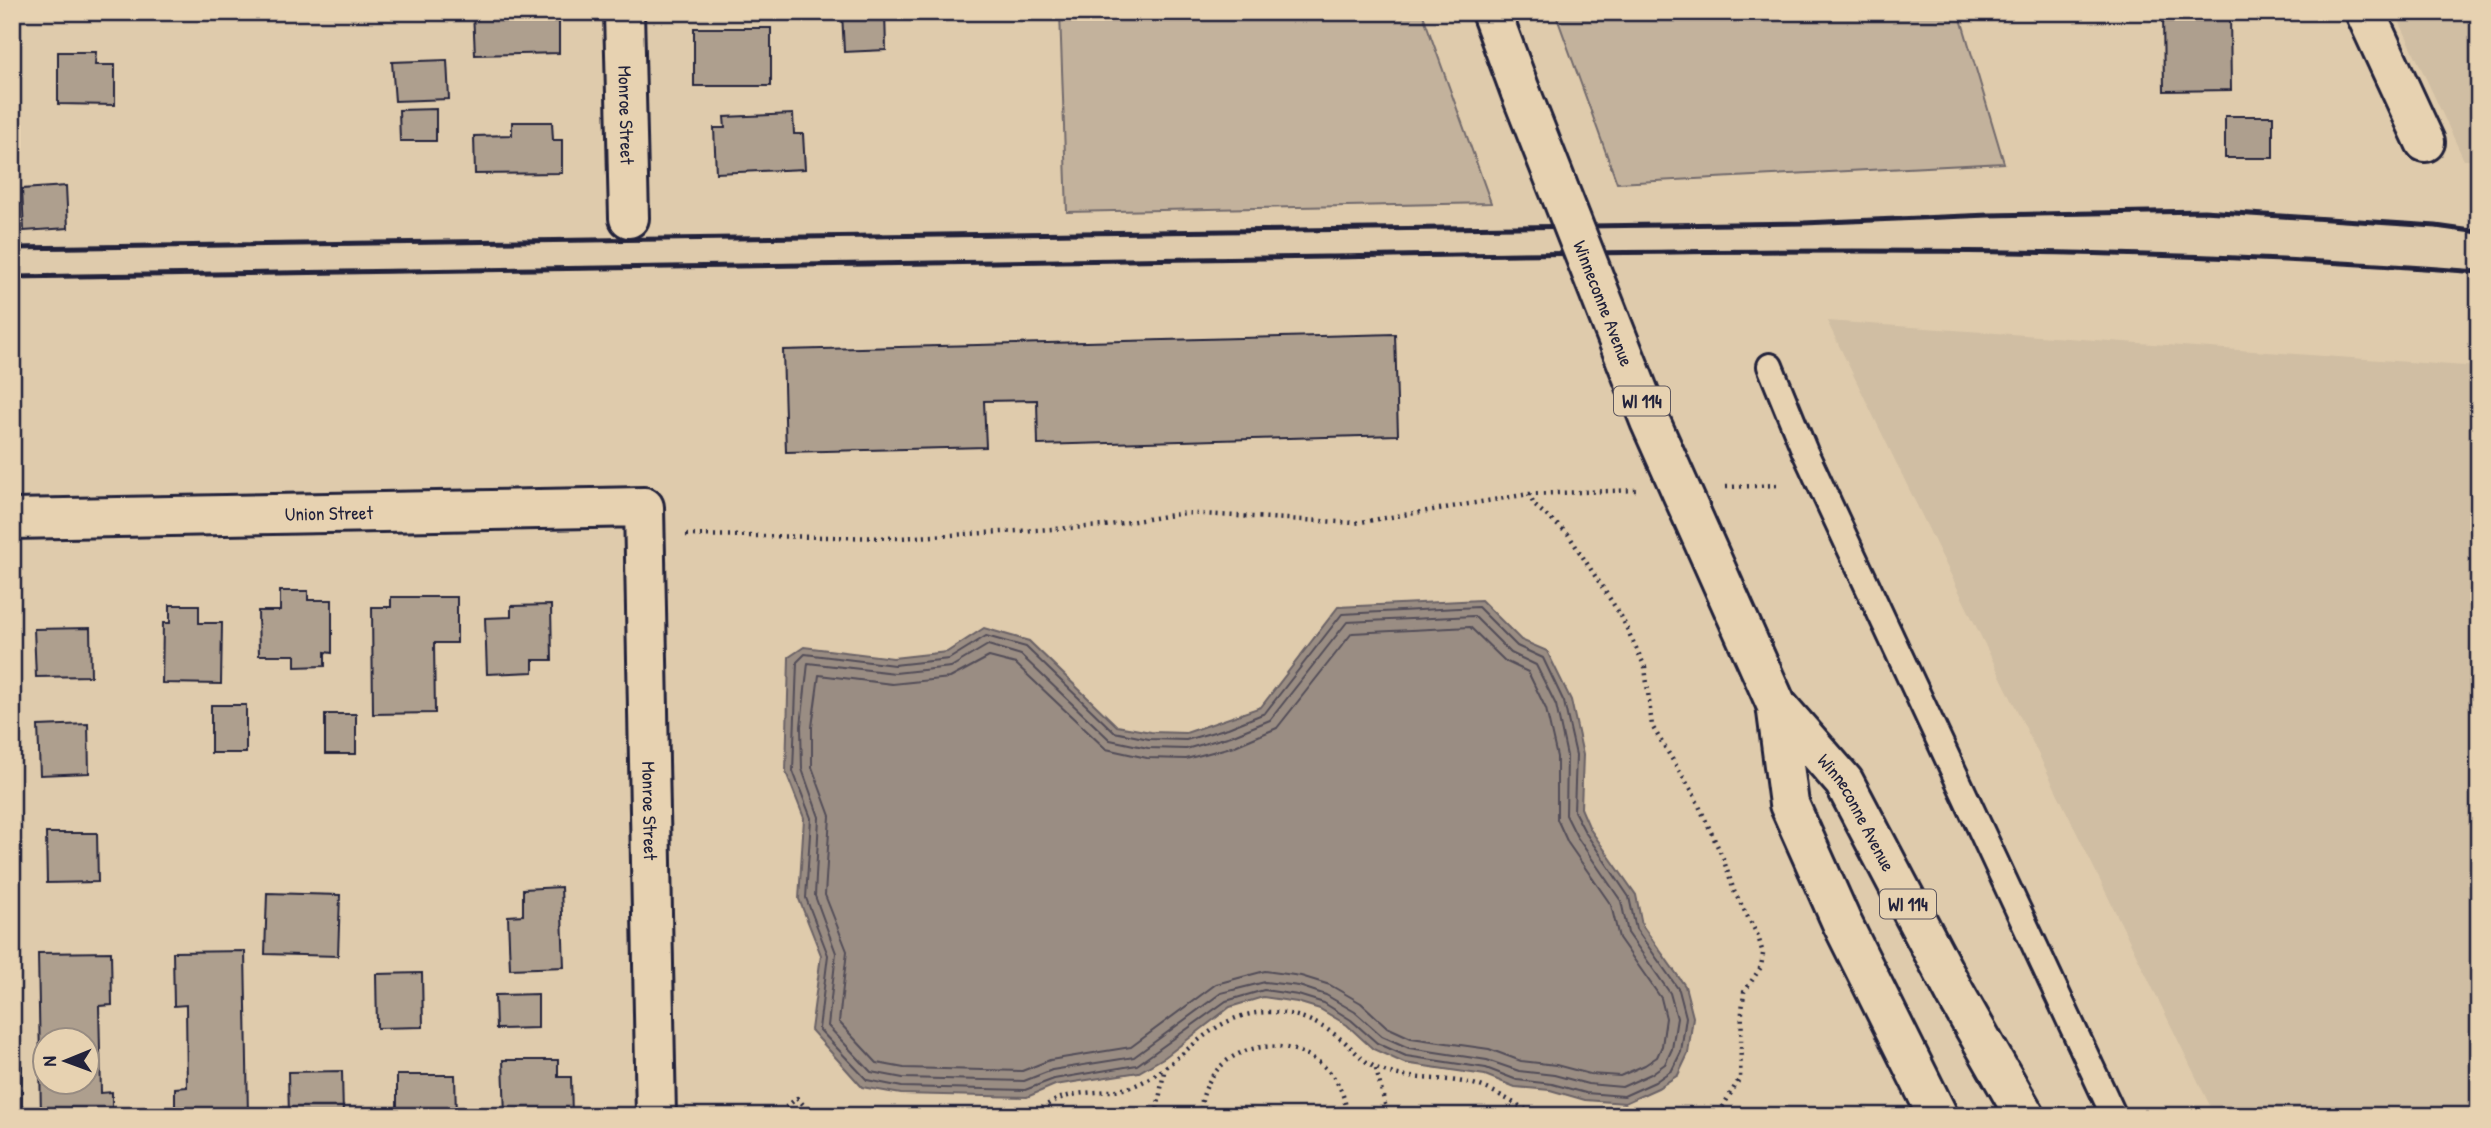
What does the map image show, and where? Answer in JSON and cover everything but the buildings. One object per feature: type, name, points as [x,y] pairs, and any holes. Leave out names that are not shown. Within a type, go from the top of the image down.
[{"type":"main road","name":"Monroe Street","points":[[624,12],[629,218]]},
{"type":"main road","name":"Winneconne Avenue","points":[[1491,12],[1650,422],[1776,704],[1789,804],[1842,923],[1938,1116]]},
{"type":"main road","points":[[2365,12],[2425,142]]},
{"type":"main road","name":"Monroe Street","points":[[645,507],[656,1116]]},
{"type":"main road","name":"Union Street","points":[[12,519],[645,507]]},
{"type":"main road","name":"Winneconne Avenue","points":[[1776,704],[1844,782],[1956,995],[2025,1116]]},
{"type":"lane","points":[[1770,366],[1805,452],[2114,1116]]},
{"type":"path","points":[[686,543],[687,533],[899,538],[1104,526],[1185,513],[1304,523],[1355,523],[1529,494],[1534,505],[1568,534],[1621,615],[1645,667],[1652,726],[1694,795],[1723,858],[1734,891],[1758,936],[1763,954],[1761,967],[1744,992],[1741,1010],[1740,1078],[1717,1116]]},
{"type":"path","points":[[1030,1116],[1067,1096],[1133,1087],[1164,1072],[1211,1030],[1242,1016],[1271,1011],[1296,1014],[1317,1022],[1376,1068],[1404,1078],[1452,1081],[1488,1088],[1517,1107],[1540,1116]]},
{"type":"path","points":[[1200,1116],[1208,1083],[1226,1061],[1260,1046],[1279,1045],[1305,1054],[1335,1079],[1346,1102],[1347,1116]]},
{"type":"path","points":[[1376,1068],[1388,1116]]},
{"type":"path","points":[[1156,1116],[1164,1072]]},
{"type":"path","points":[[775,1116],[797,1098],[814,1116]]},
{"type":"shaded area","points":[[1060,12],[1422,12],[1491,203],[1067,212]]},
{"type":"shaded area","points":[[1555,12],[1959,12],[2004,163],[1617,183]]},
{"type":"shaded area","points":[[2395,12],[2479,12],[2479,160],[2464,160]]},
{"type":"shaded area","points":[[1827,321],[2479,367],[2479,1116],[2215,1116]]},
{"type":"water","points":[[1481,600],[1521,640],[1547,651],[1571,700],[1583,755],[1581,808],[1590,829],[1636,895],[1642,925],[1685,986],[1693,1017],[1688,1054],[1678,1075],[1658,1088],[1625,1103],[1585,1100],[1550,1090],[1515,1087],[1485,1075],[1404,1063],[1373,1049],[1347,1025],[1320,1009],[1297,1002],[1263,997],[1230,1007],[1165,1057],[1139,1072],[1055,1085],[1027,1097],[901,1094],[862,1087],[811,1030],[821,955],[799,899],[804,818],[786,772],[789,657],[804,647],[893,658],[947,652],[984,628],[1029,641],[1117,726],[1151,732],[1186,733],[1261,707],[1338,607]]},
{"type":"railway","points":[[12,248],[1804,223],[1989,215],[2204,211],[2436,226],[2479,232]]},
{"type":"railway","points":[[12,277],[1758,251],[2047,252],[2191,256],[2479,272]]}]
